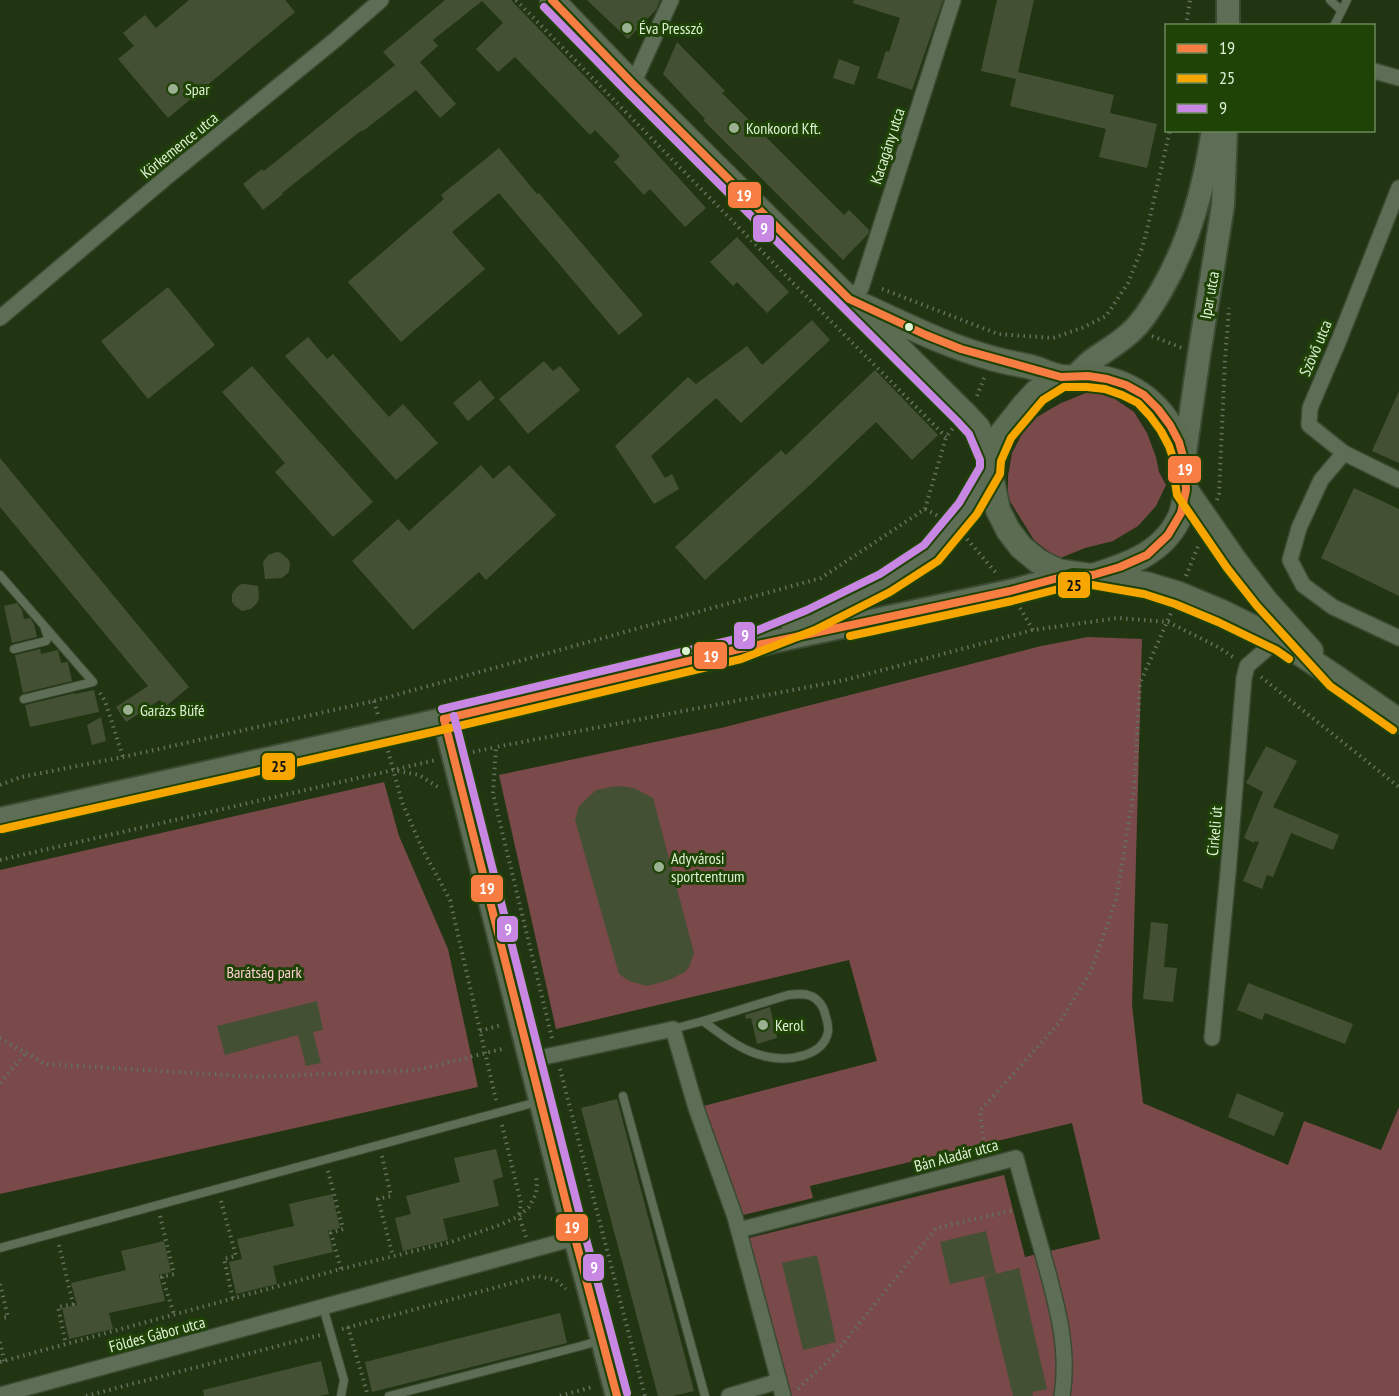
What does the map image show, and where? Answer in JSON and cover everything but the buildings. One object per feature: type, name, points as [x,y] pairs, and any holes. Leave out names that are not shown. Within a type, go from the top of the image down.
[{"type":"main road","points":[[552,0],[633,84],[855,294],[978,429],[991,464],[998,510],[1008,530],[1021,547],[1038,561],[1058,571],[1146,584],[1179,594],[1222,612],[1277,640],[1337,678],[1399,722]]},
{"type":"main road","points":[[855,294],[926,335],[961,349],[1068,377],[1088,376],[1107,379],[1126,385],[1143,395],[1158,409],[1179,442],[1184,460],[1186,490],[1181,513],[1168,535],[1147,555],[1120,567],[1083,575]]},
{"type":"main road","points":[[991,464],[1002,433],[1024,404],[1036,392],[1068,377]]},
{"type":"main road","points":[[1186,490],[1265,600],[1337,678]]},
{"type":"street","name":"Körkemence utca","points":[[0,318],[381,0]]},
{"type":"street","points":[[633,84],[671,0]]},
{"type":"street","name":"Kacagány utca","points":[[855,294],[953,0]]},
{"type":"street","points":[[1228,0],[1228,24]]},
{"type":"street","points":[[1375,71],[1399,78]]},
{"type":"street","points":[[1068,377],[1121,342],[1148,312],[1172,271],[1191,226],[1202,187],[1213,132]]},
{"type":"street","name":"Ipar utca","points":[[1184,460],[1223,205],[1226,132]]},
{"type":"street","name":"Szövő utca","points":[[1399,188],[1310,408],[1309,425],[1344,453],[1399,480]]},
{"type":"street","points":[[1344,453],[1321,480],[1299,528],[1290,560],[1303,585],[1334,607],[1399,638]]},
{"type":"street","points":[[739,649],[811,620],[885,584],[931,553],[968,508],[991,464]]},
{"type":"street","points":[[0,819],[444,719],[739,649],[1083,575]]},
{"type":"street","points":[[1247,666],[1277,640]]},
{"type":"street","name":"Cirkeli út","points":[[1212,1038],[1241,710],[1247,666]]},
{"type":"street","points":[[444,719],[575,1238],[591,1343],[617,1396]]},
{"type":"street","points":[[530,1060],[673,1029],[696,1108],[739,1230],[781,1389],[729,1396]]},
{"type":"street","name":"Bán Aladár utca","points":[[739,1230],[1016,1158],[1058,1308],[1065,1370],[1062,1396]]},
{"type":"street","name":"Földes Gábor utca","points":[[0,1395],[575,1238]]},
{"type":"lane","points":[[1330,0],[1341,10]]},
{"type":"lane","points":[[1335,24],[1347,0]]},
{"type":"lane","points":[[0,574],[93,682],[24,699]]},
{"type":"lane","points":[[14,649],[46,641],[48,636],[42,622]]},
{"type":"lane","points":[[673,1029],[788,995],[799,994],[812,997],[824,1007],[828,1034],[820,1046],[805,1055],[787,1059],[767,1057],[731,1042],[703,1021]]},
{"type":"lane","points":[[623,1096],[705,1396]]},
{"type":"lane","points":[[0,1248],[540,1101]]},
{"type":"lane","points":[[323,1307],[344,1380],[341,1396]]},
{"type":"lane","points":[[389,1396],[591,1343]]},
{"type":"path","points":[[516,0],[946,437]]},
{"type":"path","points":[[1186,24],[1190,0]]},
{"type":"path","points":[[855,294],[885,290],[998,334],[1053,338],[1106,316],[1128,283],[1142,248],[1170,132]]},
{"type":"path","points":[[986,1166],[980,1111],[1060,1022],[1091,970],[1116,900],[1134,790],[1140,683],[1168,622],[1220,494],[1225,360],[1199,355],[1106,316]]},
{"type":"path","points":[[0,785],[21,777],[123,757],[374,701],[821,578],[925,509],[946,437],[979,393],[998,334]]},
{"type":"path","points":[[925,509],[955,525],[992,566],[1033,630]]},
{"type":"path","points":[[645,1396],[556,1054],[493,794],[496,747],[844,680],[1033,630],[1118,618],[1168,622],[1218,647],[1247,666],[1399,787]]},
{"type":"path","points":[[93,682],[105,701],[123,757]]},
{"type":"path","points":[[393,770],[402,802],[422,848],[450,900],[520,1203],[519,1216]]},
{"type":"path","points":[[0,860],[393,770],[419,775],[438,787],[442,793]]},
{"type":"path","points":[[480,1031],[500,1026],[502,1031]]},
{"type":"path","points":[[0,1038],[45,1064],[258,1077],[417,1070],[506,1048],[504,1040]]},
{"type":"path","points":[[0,1083],[26,1053]]},
{"type":"path","points":[[379,1145],[391,1196],[378,1199],[393,1256]]},
{"type":"path","points":[[325,1160],[343,1229],[332,1233],[341,1269]]},
{"type":"path","points":[[0,1342],[2,1361],[341,1269],[451,1242],[519,1216],[529,1207],[536,1194],[535,1171]]},
{"type":"path","points":[[218,1189],[236,1256],[224,1259],[233,1299]]},
{"type":"path","points":[[158,1205],[174,1274],[162,1277],[174,1314]]},
{"type":"path","points":[[790,1396],[834,1355],[936,1228],[1029,1207]]},
{"type":"path","points":[[56,1233],[73,1304],[58,1308],[66,1344]]},
{"type":"path","points":[[86,1396],[538,1276],[556,1280],[566,1289]]},
{"type":"path","points":[[0,1284],[8,1317],[0,1318]]},
{"type":"path","points":[[348,1327],[368,1396]]},
{"type":"path","points":[[591,1343],[594,1396]]},
{"type":"path","points":[[560,1396],[592,1387]]},
{"type":"green space","points":[[1091,391],[1115,399],[1134,412],[1147,433],[1159,472],[1166,485],[1156,506],[1138,526],[1113,541],[1085,548],[1058,559],[1034,540],[1008,498],[1008,476],[1012,453],[1022,434],[1037,417],[1061,403]]},
{"type":"green space","points":[[1088,637],[1142,639],[1132,1005],[1143,1103],[1288,1165],[1304,1121],[1381,1150],[1399,1107],[1399,1396],[783,1396],[741,1240],[1004,1175],[1025,1257],[1100,1239],[1072,1123],[810,1186],[813,1198],[735,1217],[696,1108],[877,1061],[849,960],[556,1029],[499,775],[721,728],[1041,646]]},
{"type":"green space","name":"Barátság park","points":[[384,782],[399,836],[448,949],[478,1087],[0,1194],[0,870]]},
{"type":"transit line","name":"19","points":[[444,719],[739,649],[1010,591],[1073,574],[1093,575],[1120,567],[1147,555],[1168,535],[1181,513],[1186,490],[1184,460],[1179,442],[1170,425],[1144,395],[1126,385],[1107,379],[1088,376],[1061,377],[961,349],[849,299],[552,0]]},
{"type":"transit line","name":"9","points":[[442,709],[736,639],[807,610],[880,574],[924,545],[959,503],[980,467],[980,460],[969,434],[957,421],[544,7]]},
{"type":"transit line","name":"25","points":[[2,829],[446,729],[741,659],[815,630],[890,592],[938,561],[977,514],[1000,474],[1001,461],[1011,438],[1043,400],[1064,387],[1105,389],[1138,403],[1161,431],[1169,446],[1174,461],[1177,495],[1227,568],[1257,606],[1330,686],[1393,730]]},
{"type":"transit line","name":"25","points":[[850,636],[1012,601],[1074,585],[1092,585],[1144,594],[1175,604],[1218,622],[1276,650],[1289,659]]},
{"type":"transit line","name":"9","points":[[454,716],[627,1393]]},
{"type":"transit line","name":"19","points":[[444,719],[617,1396]]},
{"type":"place","name":"Éva Presszó","points":[[627,28]]},
{"type":"place","name":"Spar","points":[[173,89]]},
{"type":"place","name":"Konkoord Kft.","points":[[734,128]]},
{"type":"place","name":"Garázs Büfé","points":[[128,710]]},
{"type":"place","name":"Adyvárosi sportcentrum","points":[[659,867]]},
{"type":"place","name":"Kerol","points":[[763,1025]]}]
